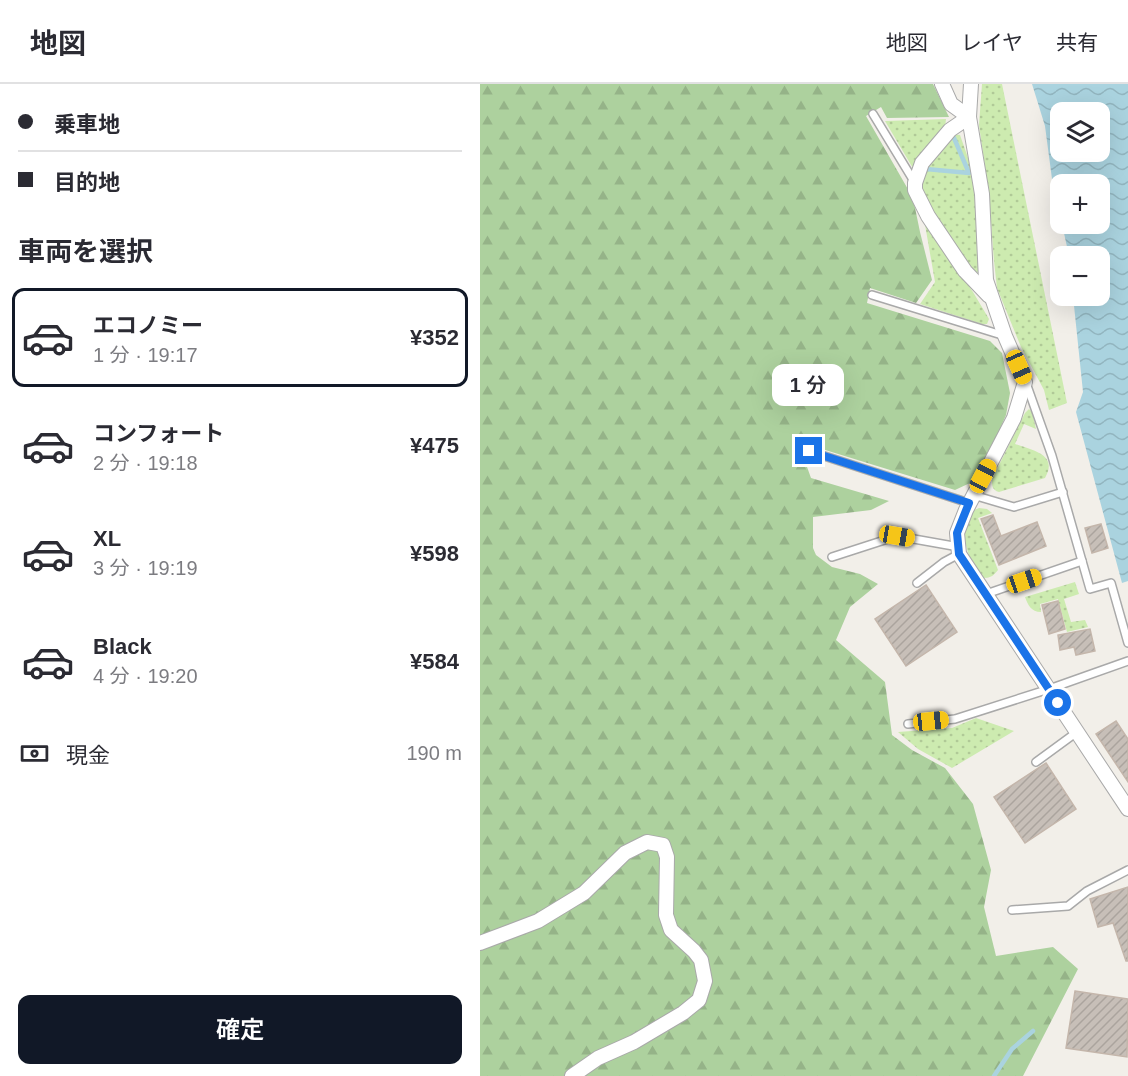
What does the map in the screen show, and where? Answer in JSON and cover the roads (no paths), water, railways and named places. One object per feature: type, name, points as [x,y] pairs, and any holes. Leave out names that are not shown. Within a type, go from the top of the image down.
[{"type":"street","points":[[942,84],[951,104],[969,117]]},
{"type":"street","points":[[972,84],[969,117],[982,194],[986,280],[1005,336],[1025,382],[1014,418],[971,499],[957,533],[959,550],[1128,809]]},
{"type":"street","points":[[969,117],[950,130],[922,163],[915,190],[928,216],[964,271],[993,299]]},
{"type":"street","points":[[480,944],[538,921],[585,893],[625,853],[647,842],[663,845],[667,857],[666,915],[671,930],[701,960],[705,981],[699,1000],[683,1013],[634,1042],[598,1058],[572,1076]]},
{"type":"lane","points":[[873,114],[915,183]]},
{"type":"lane","points":[[872,295],[1005,336]]},
{"type":"lane","points":[[1025,382],[1052,456],[1090,589],[1111,583],[1128,644]]},
{"type":"lane","points":[[809,451],[971,499],[1014,507],[1063,492]]},
{"type":"lane","points":[[832,557],[897,536],[959,550]]},
{"type":"lane","points":[[917,583],[959,550]]},
{"type":"lane","points":[[986,594],[1082,561]]},
{"type":"lane","points":[[908,724],[955,719],[1128,661]]},
{"type":"lane","points":[[1036,762],[1077,732]]},
{"type":"lane","points":[[1012,910],[1068,906],[1087,891],[1128,870]]},
{"type":"water","points":[[1032,84],[1128,84],[1128,581],[1122,583],[1076,412],[1083,392],[1074,306],[1110,306],[1110,246],[1067,246],[1064,234],[1110,234],[1110,174],[1051,174],[1045,126]]},
{"type":"waterway","points":[[926,169],[969,173],[954,138]]},
{"type":"waterway","points":[[994,1076],[1012,1049],[1033,1031]]}]
